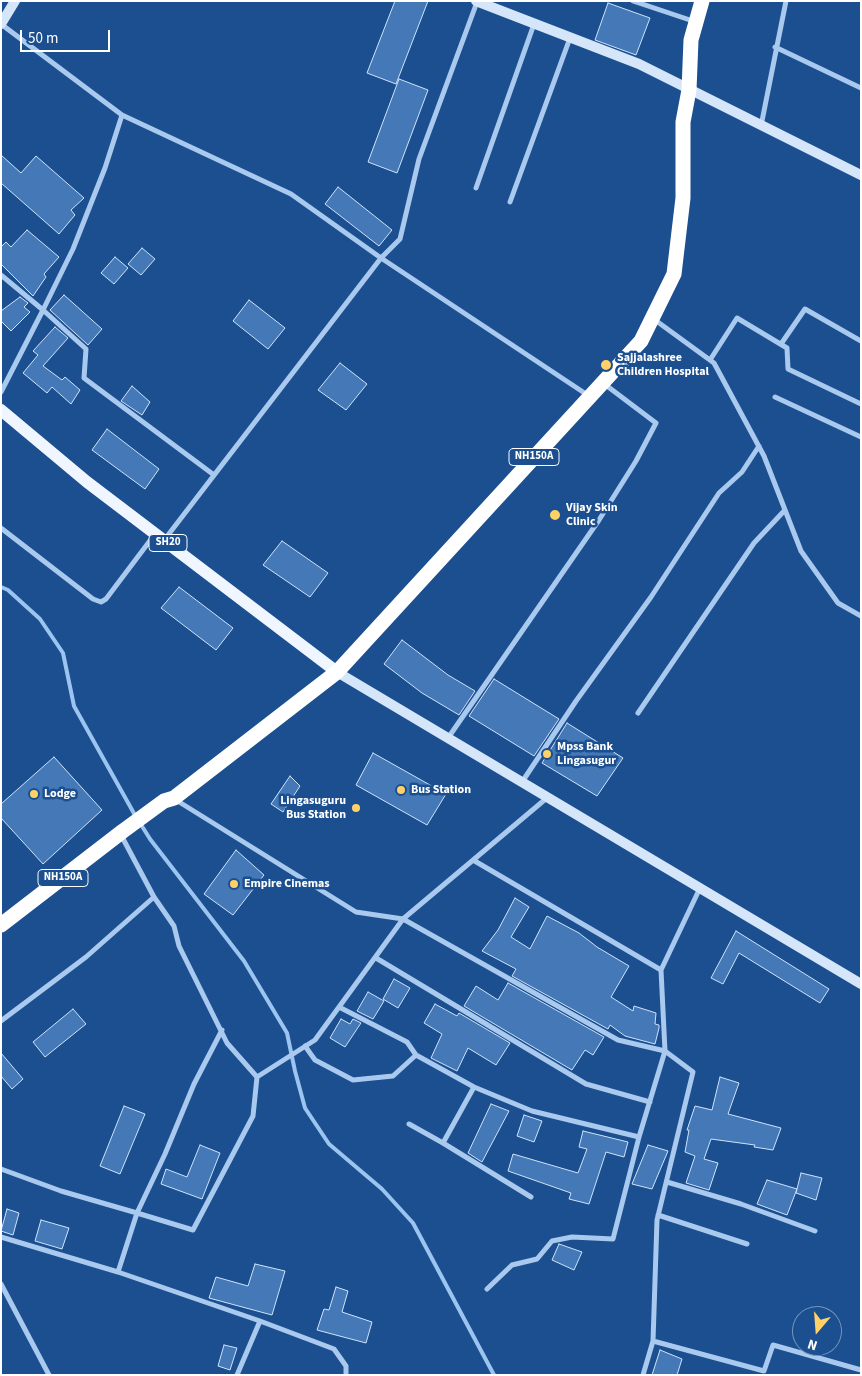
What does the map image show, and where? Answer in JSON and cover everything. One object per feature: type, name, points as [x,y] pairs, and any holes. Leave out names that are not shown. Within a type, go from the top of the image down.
[{"type":"highway","name":"NH150A","points":[[1,925],[122,832],[169,800],[337,672],[641,340],[674,274],[683,198],[683,122],[689,90],[691,40],[702,1]]},
{"type":"main road","name":"SH20","points":[[1,410],[87,482],[337,672]]},
{"type":"street","points":[[15,1],[1,24],[122,114],[291,194],[381,258],[589,396]]},
{"type":"street","points":[[1,528],[93,599],[101,602],[106,599],[214,475],[381,258],[400,239],[420,158],[476,1],[639,64],[861,175]]},
{"type":"street","points":[[633,1],[696,22]]},
{"type":"street","points":[[761,126],[775,48],[786,1]]},
{"type":"street","points":[[476,188],[534,24]]},
{"type":"street","points":[[510,202],[570,38]]},
{"type":"street","points":[[775,48],[861,88]]},
{"type":"street","points":[[1,392],[73,249],[105,168],[122,114]]},
{"type":"street","points":[[1,275],[86,349],[84,378],[214,475]]},
{"type":"street","points":[[781,344],[805,309],[861,341]]},
{"type":"street","points":[[652,318],[714,363],[759,446],[801,551],[838,603],[861,616]]},
{"type":"street","points":[[710,360],[737,318],[787,348],[788,369],[861,404]]},
{"type":"street","points":[[448,738],[599,520],[636,462],[656,423],[602,382]]},
{"type":"street","points":[[775,397],[861,437]]},
{"type":"street","points":[[522,782],[576,701],[651,597],[719,493],[742,472],[759,446]]},
{"type":"street","points":[[638,713],[754,543],[785,510]]},
{"type":"street","points":[[337,672],[861,984]]},
{"type":"street","points":[[257,1077],[315,1040],[403,919],[548,797]]},
{"type":"street","points":[[169,800],[356,912],[403,919],[618,1040],[665,1051],[693,1072],[658,1215],[654,1341],[643,1375]]},
{"type":"street","points":[[1,1169],[61,1191],[193,1230],[253,1116],[257,1077],[227,1043],[179,946],[174,926],[154,897],[122,832]]},
{"type":"street","points":[[473,860],[661,970]]},
{"type":"street","points":[[486,1289],[512,1265],[537,1259],[552,1241],[572,1237],[613,1239],[639,1137],[665,1051],[661,970],[700,888]]},
{"type":"street","points":[[1,1021],[86,957],[154,897]]},
{"type":"street","points":[[376,958],[586,1084],[650,1102]]},
{"type":"street","points":[[340,1007],[407,1042],[416,1055],[474,1086],[532,1111],[639,1137]]},
{"type":"street","points":[[118,1272],[137,1213],[165,1154],[194,1084],[222,1030]]},
{"type":"street","points":[[305,1046],[315,1060],[352,1080],[393,1076],[416,1055]]},
{"type":"street","points":[[444,1142],[474,1086]]},
{"type":"street","points":[[410,1124],[444,1142],[531,1197]]},
{"type":"street","points":[[667,1182],[741,1204],[815,1231]]},
{"type":"street","points":[[658,1215],[747,1244]]},
{"type":"street","points":[[1,1237],[118,1272],[260,1321],[334,1350],[346,1366],[346,1375]]},
{"type":"street","points":[[1,1284],[49,1375]]},
{"type":"street","points":[[237,1375],[260,1321]]},
{"type":"street","points":[[654,1341],[764,1371],[773,1345],[861,1370]]},
{"type":"building","points":[[395,1],[428,1],[396,84],[367,73]]},
{"type":"building","points":[[608,3],[650,18],[636,55],[595,40]]},
{"type":"building","points":[[399,79],[428,90],[397,173],[368,162]]},
{"type":"building","points":[[1,155],[21,173],[36,156],[84,198],[71,210],[75,215],[59,234],[1,183]]},
{"type":"building","points":[[338,187],[392,230],[379,246],[325,204]]},
{"type":"building","points":[[27,230],[59,257],[44,274],[46,277],[33,296],[1,264],[1,247],[6,242],[11,247]]},
{"type":"building","points":[[142,248],[155,259],[141,275],[128,264]]},
{"type":"building","points":[[115,257],[128,268],[114,284],[101,273]]},
{"type":"building","points":[[64,295],[102,329],[88,345],[50,310]]},
{"type":"building","points":[[20,297],[28,303],[24,307],[30,312],[11,331],[1,321],[1,311]]},
{"type":"building","points":[[249,300],[285,328],[268,349],[233,321]]},
{"type":"building","points":[[55,327],[68,338],[43,366],[62,380],[65,377],[80,390],[71,404],[52,387],[47,393],[23,373],[38,355],[33,351]]},
{"type":"building","points":[[340,363],[367,384],[346,410],[318,390]]},
{"type":"building","points":[[132,386],[150,402],[142,415],[121,401]]},
{"type":"building","points":[[107,429],[159,469],[145,489],[92,450]]},
{"type":"building","points":[[282,541],[328,573],[310,597],[263,565]]},
{"type":"building","points":[[179,587],[233,628],[216,650],[161,608]]},
{"type":"building","points":[[402,640],[448,675],[475,691],[459,715],[422,693],[384,664]]},
{"type":"building","points":[[494,679],[559,719],[534,756],[469,716]]},
{"type":"building","points":[[567,723],[623,758],[597,796],[542,763]]},
{"type":"building","name":"Bus Station","points":[[373,753],[446,794],[427,825],[356,785]]},
{"type":"building","points":[[54,757],[102,810],[43,864],[1,818],[1,804]]},
{"type":"building","points":[[290,776],[300,786],[283,812],[271,804]]},
{"type":"building","name":"Empire Cinemas","points":[[236,850],[264,875],[233,915],[204,894]]},
{"type":"building","points":[[515,898],[529,907],[511,937],[530,949],[547,916],[579,933],[597,947],[629,966],[611,997],[633,1011],[634,1006],[656,1013],[655,1024],[659,1025],[659,1028],[655,1044],[625,1036],[610,1025],[608,1029],[512,976],[516,969],[482,951],[498,930]]},
{"type":"building","points":[[736,931],[829,989],[820,1003],[739,953],[723,984],[711,978]]},
{"type":"building","points":[[394,979],[410,988],[398,1008],[383,999]]},
{"type":"building","points":[[508,983],[604,1037],[593,1055],[585,1050],[572,1070],[464,1006],[476,986],[498,1000]]},
{"type":"building","points":[[368,992],[384,1001],[373,1019],[357,1011]]},
{"type":"building","points":[[435,1004],[457,1016],[459,1013],[510,1043],[496,1065],[468,1048],[457,1071],[431,1058],[442,1034],[424,1023]]},
{"type":"building","points":[[73,1009],[86,1024],[45,1057],[33,1042]]},
{"type":"building","points":[[341,1019],[350,1024],[353,1019],[361,1023],[345,1047],[330,1038]]},
{"type":"building","points":[[1,1053],[23,1079],[12,1089],[1,1076]]},
{"type":"building","points":[[720,1077],[739,1083],[728,1114],[781,1128],[773,1150],[754,1147],[755,1145],[711,1139],[704,1159],[718,1163],[709,1190],[686,1183],[695,1156],[685,1152],[689,1130],[687,1130],[695,1106],[712,1110]]},
{"type":"building","points":[[491,1104],[509,1111],[482,1162],[468,1153]]},
{"type":"building","points":[[124,1106],[145,1114],[120,1174],[100,1166]]},
{"type":"building","points":[[524,1115],[542,1121],[534,1142],[517,1136]]},
{"type":"building","points":[[583,1131],[628,1142],[624,1157],[606,1152],[589,1204],[569,1199],[571,1193],[508,1171],[513,1154],[578,1173],[587,1149],[579,1147]]},
{"type":"building","points":[[200,1145],[220,1153],[202,1199],[161,1184],[166,1169],[187,1177]]},
{"type":"building","points":[[648,1145],[668,1151],[652,1189],[632,1184]]},
{"type":"building","points":[[801,1173],[822,1178],[816,1200],[796,1193]]},
{"type":"building","points":[[767,1180],[797,1189],[787,1215],[757,1204]]},
{"type":"building","points":[[7,1209],[19,1213],[13,1235],[1,1231]]},
{"type":"building","points":[[41,1220],[69,1228],[62,1249],[35,1241]]},
{"type":"building","points":[[559,1244],[582,1252],[574,1270],[552,1260]]},
{"type":"building","points":[[255,1264],[285,1271],[272,1315],[209,1298],[216,1277],[248,1286]]},
{"type":"building","points":[[336,1287],[348,1291],[342,1312],[372,1322],[366,1343],[317,1330],[324,1309],[329,1310]]},
{"type":"building","points":[[224,1345],[237,1348],[230,1370],[218,1366]]},
{"type":"building","points":[[660,1350],[682,1359],[677,1375],[652,1375]]},
{"type":"waterway","points":[[1,587],[8,590],[40,619],[63,653],[74,706],[136,817]]},
{"type":"waterway","points":[[140,823],[150,839],[244,961],[287,1033],[305,1108],[329,1144],[382,1189],[413,1223],[494,1375]]},
{"type":"place","name":"Sajjalashree Children Hospital","points":[[606,365]]},
{"type":"place","name":"Vijay Skin Clinic","points":[[555,515]]},
{"type":"place","name":"Mpss Bank Lingasugur","points":[[547,754]]},
{"type":"place","name":"Bus Station","points":[[401,790]]},
{"type":"place","name":"Lodge","points":[[34,794]]},
{"type":"place","name":"Lingasuguru Bus Station","points":[[356,808]]},
{"type":"place","name":"Empire Cinemas","points":[[234,884]]}]
